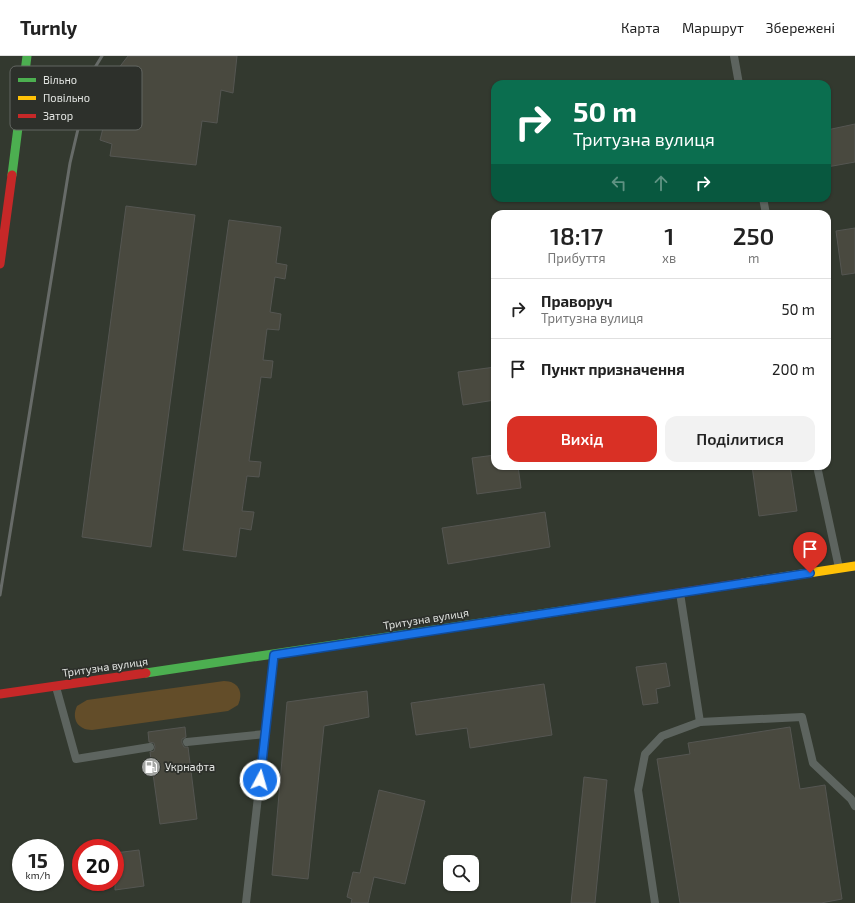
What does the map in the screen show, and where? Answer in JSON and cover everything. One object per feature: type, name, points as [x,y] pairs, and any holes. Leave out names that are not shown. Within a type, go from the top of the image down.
[{"type":"main road","points":[[26,66],[27,56]]},
{"type":"main road","points":[[0,264],[17,130]]},
{"type":"main road","name":"Тритузна вулиця","points":[[0,694],[274,655],[855,566]]},
{"type":"lane","points":[[734,56],[738,80]]},
{"type":"lane","points":[[818,470],[839,569]]},
{"type":"lane","points":[[680,593],[700,722]]},
{"type":"lane","points":[[246,903],[274,655]]},
{"type":"lane","points":[[56,686],[76,759],[150,747]]},
{"type":"lane","points":[[655,903],[638,790],[645,754],[662,736],[700,722],[802,717],[813,763],[851,799],[855,806]]},
{"type":"lane","points":[[187,742],[266,734]]},
{"type":"shaded area","points":[[0,56],[855,56],[855,903],[0,903]]},
{"type":"shaded area","points":[[229,681],[236,685],[240,692],[240,700],[238,705],[228,711],[92,730],[83,728],[75,719],[75,711],[77,706],[87,700]]},
{"type":"building","points":[[128,56],[237,56],[233,93],[221,90],[217,123],[202,121],[196,165],[110,156],[112,144],[100,140],[103,130],[142,130],[142,66],[120,66]]},
{"type":"building","points":[[855,124],[855,162],[831,166],[831,129]]},
{"type":"building","points":[[126,206],[195,215],[151,547],[82,537]]},
{"type":"building","points":[[229,220],[281,227],[276,263],[287,265],[285,279],[275,277],[270,312],[281,314],[279,330],[267,329],[263,360],[273,361],[271,378],[261,377],[249,461],[261,462],[259,477],[247,476],[242,511],[254,512],[251,530],[240,528],[236,557],[183,550]]},
{"type":"building","points":[[855,228],[855,273],[842,275],[836,231]]},
{"type":"building","points":[[491,368],[491,401],[463,405],[458,372]]},
{"type":"building","points":[[491,456],[491,470],[519,470],[521,488],[477,494],[472,458]]},
{"type":"building","points":[[753,470],[791,470],[797,511],[759,516]]},
{"type":"building","points":[[545,512],[550,547],[448,564],[442,528]]},
{"type":"building","points":[[666,663],[670,686],[656,689],[658,703],[643,705],[636,667]]},
{"type":"building","points":[[544,684],[552,735],[470,748],[467,728],[416,735],[411,703]]},
{"type":"building","points":[[367,691],[369,717],[324,726],[308,879],[272,875],[287,702]]},
{"type":"building","points":[[185,727],[186,737],[182,739],[182,743],[184,747],[188,747],[197,819],[160,824],[150,752],[154,751],[155,747],[154,743],[149,742],[148,732]]},
{"type":"building","points":[[790,727],[800,789],[825,785],[842,899],[821,903],[680,903],[657,759],[690,754],[688,743]]},
{"type":"building","points":[[584,777],[607,780],[595,903],[571,903]]},
{"type":"building","points":[[379,790],[425,801],[405,884],[374,877],[368,903],[351,903],[352,899],[347,897],[353,872],[360,873]]},
{"type":"building","points":[[139,850],[144,886],[124,889],[124,852]]},
{"type":"railway","points":[[96,66],[102,56]]},
{"type":"railway","points":[[0,595],[70,163],[78,130]]},
{"type":"traffic: fast","points":[[26,66],[27,56]]},
{"type":"traffic: fast","points":[[12,175],[18,130]]},
{"type":"traffic: fast","points":[[146,673],[581,608]]},
{"type":"traffic: slow","points":[[743,583],[855,566]]},
{"type":"traffic: jam","points":[[0,264],[12,175]]},
{"type":"traffic: jam","points":[[581,608],[743,583]]},
{"type":"traffic: jam","points":[[0,694],[146,673]]},
{"type":"place","name":"Укрнафта","points":[[151,767]]},
{"type":"route","points":[[260,780],[274,655],[810,573]]}]
